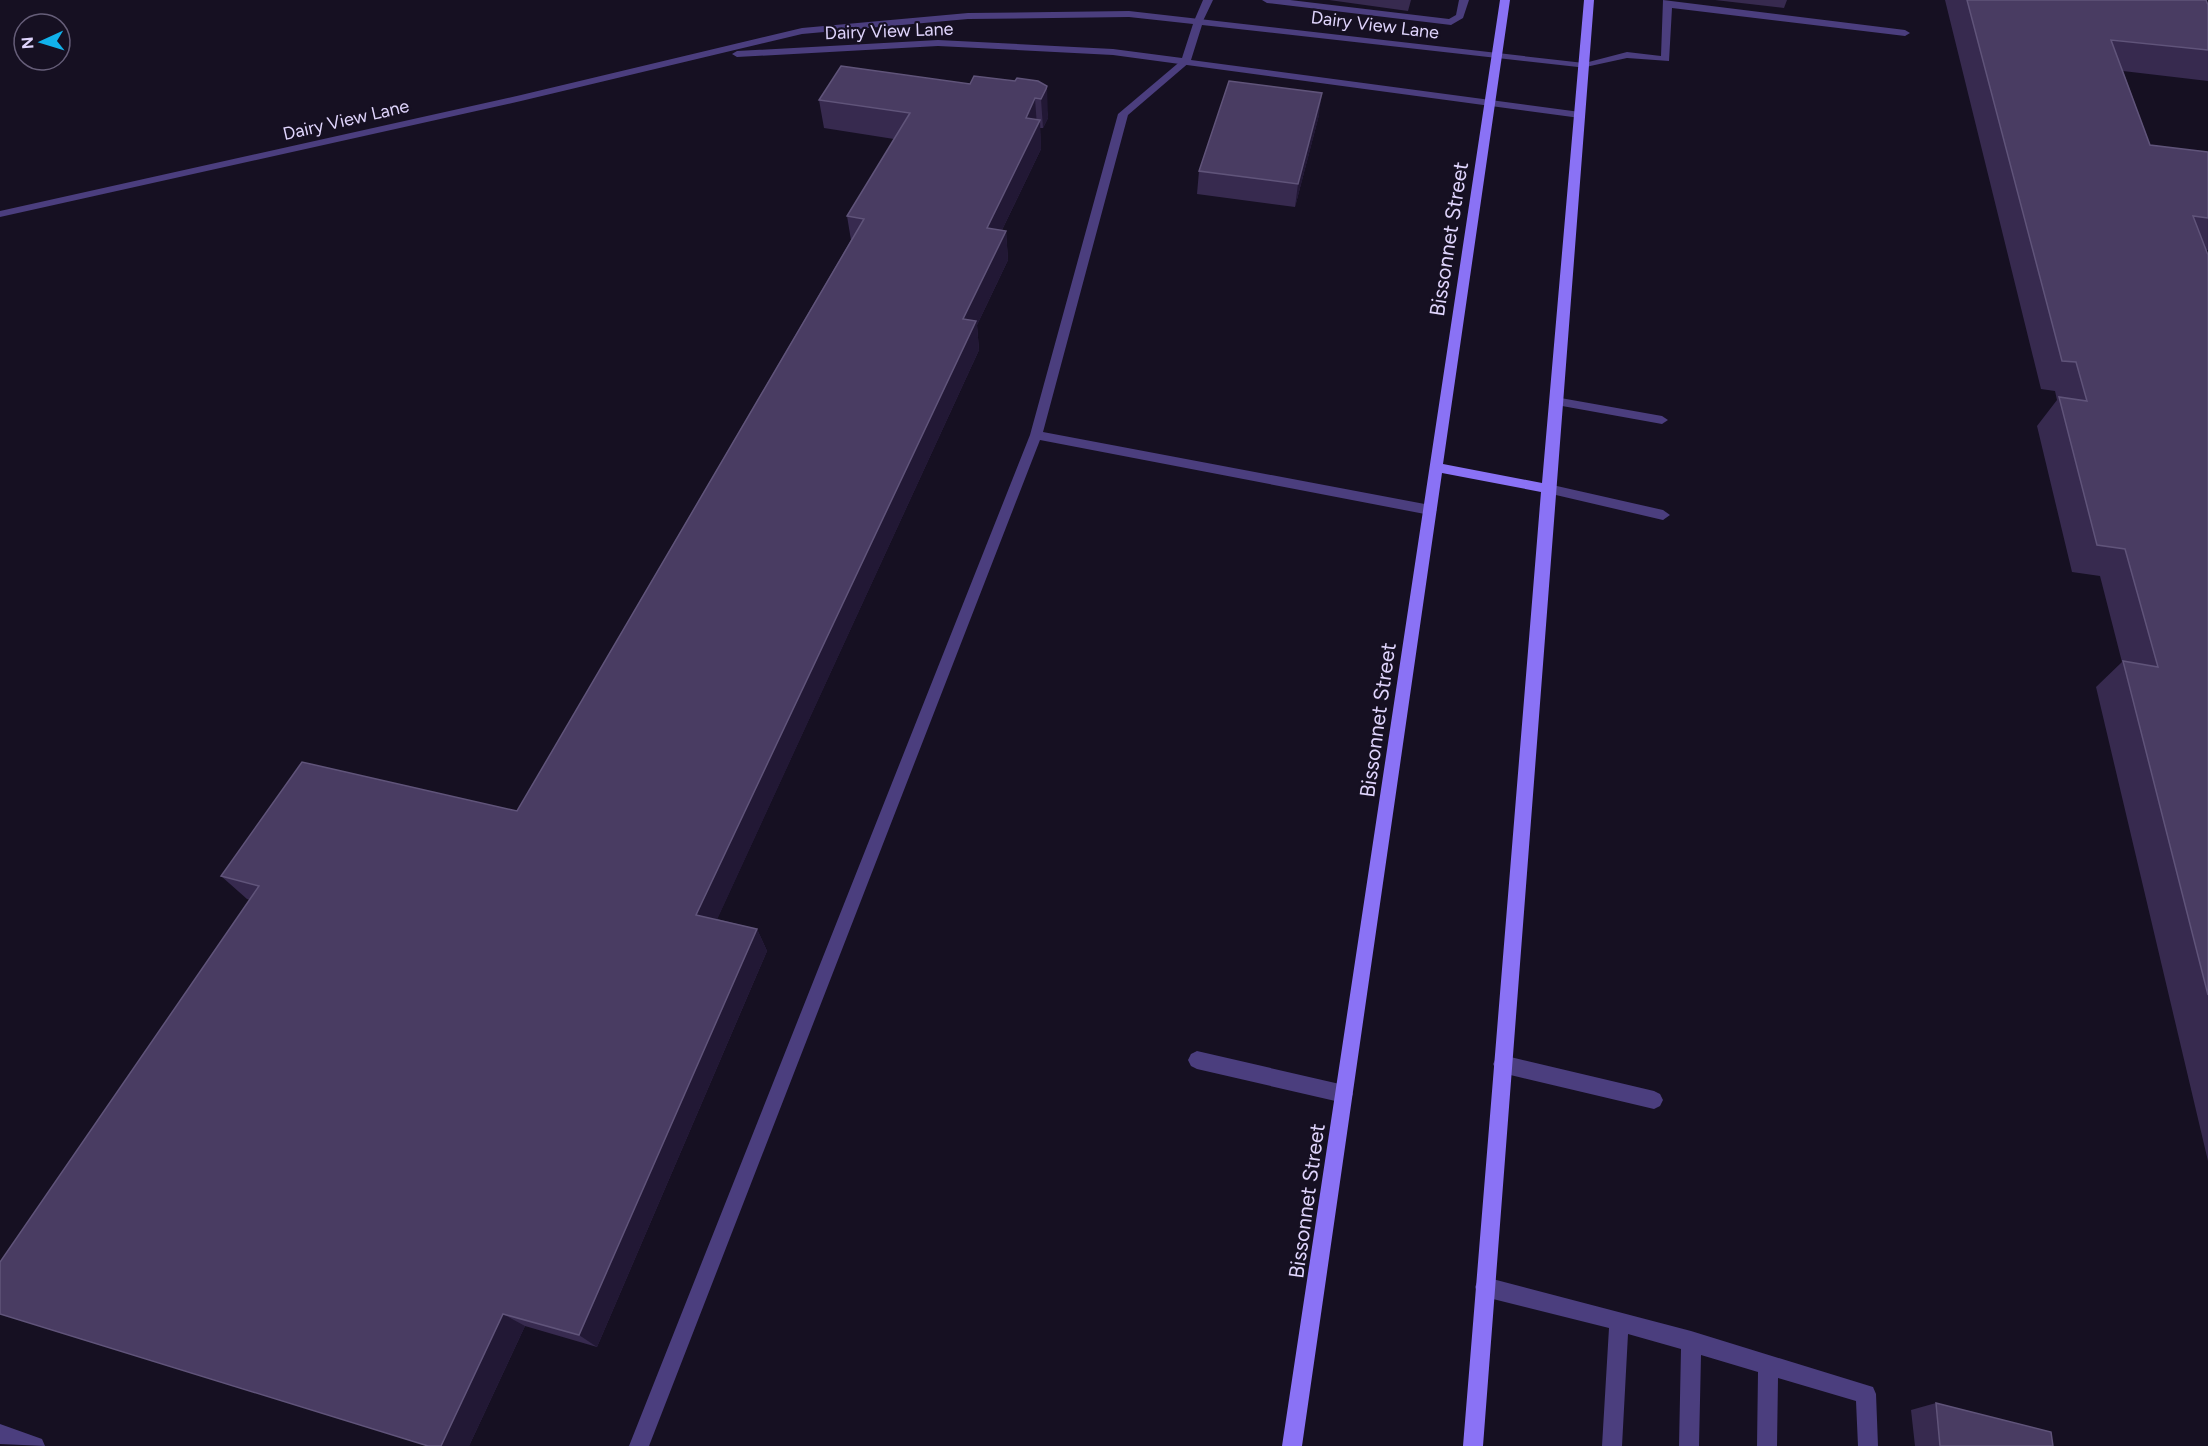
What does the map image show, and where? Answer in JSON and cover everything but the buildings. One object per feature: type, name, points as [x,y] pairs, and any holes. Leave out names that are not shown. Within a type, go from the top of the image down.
[{"type":"main road","name":"Bissonnet Street","points":[[1292,1446],[1505,0]]},
{"type":"main road","points":[[1473,1446],[1555,400],[1589,0]]},
{"type":"main road","points":[[1437,467],[1548,489]]},
{"type":"street","points":[[639,1446],[1036,435],[1123,114],[1186,61],[1208,0]]},
{"type":"street","points":[[1267,0],[1443,22],[1451,22],[1460,16],[1464,0]]},
{"type":"street","points":[[1584,66],[1627,55],[1666,59],[1668,2],[1905,33]]},
{"type":"street","name":"Dairy View Lane","points":[[0,214],[802,31],[968,16],[1129,14],[1584,66]]},
{"type":"street","name":"Dairy View Lane","points":[[698,56],[938,44],[1113,52],[1580,115]]},
{"type":"street","points":[[1555,400],[1662,420]]},
{"type":"street","points":[[1036,435],[1430,510]]},
{"type":"street","points":[[1548,489],[1663,515]]},
{"type":"street","points":[[1197,1060],[1344,1094]]},
{"type":"street","points":[[1502,1064],[1654,1100]]},
{"type":"street","points":[[1485,1287],[1691,1341],[1866,1394],[1868,1446]]},
{"type":"street","points":[[1612,1446],[1619,1321]]},
{"type":"street","points":[[1689,1446],[1691,1341]]},
{"type":"street","points":[[1767,1446],[1768,1363]]},
{"type":"street","points":[[0,1434],[35,1446]]}]
